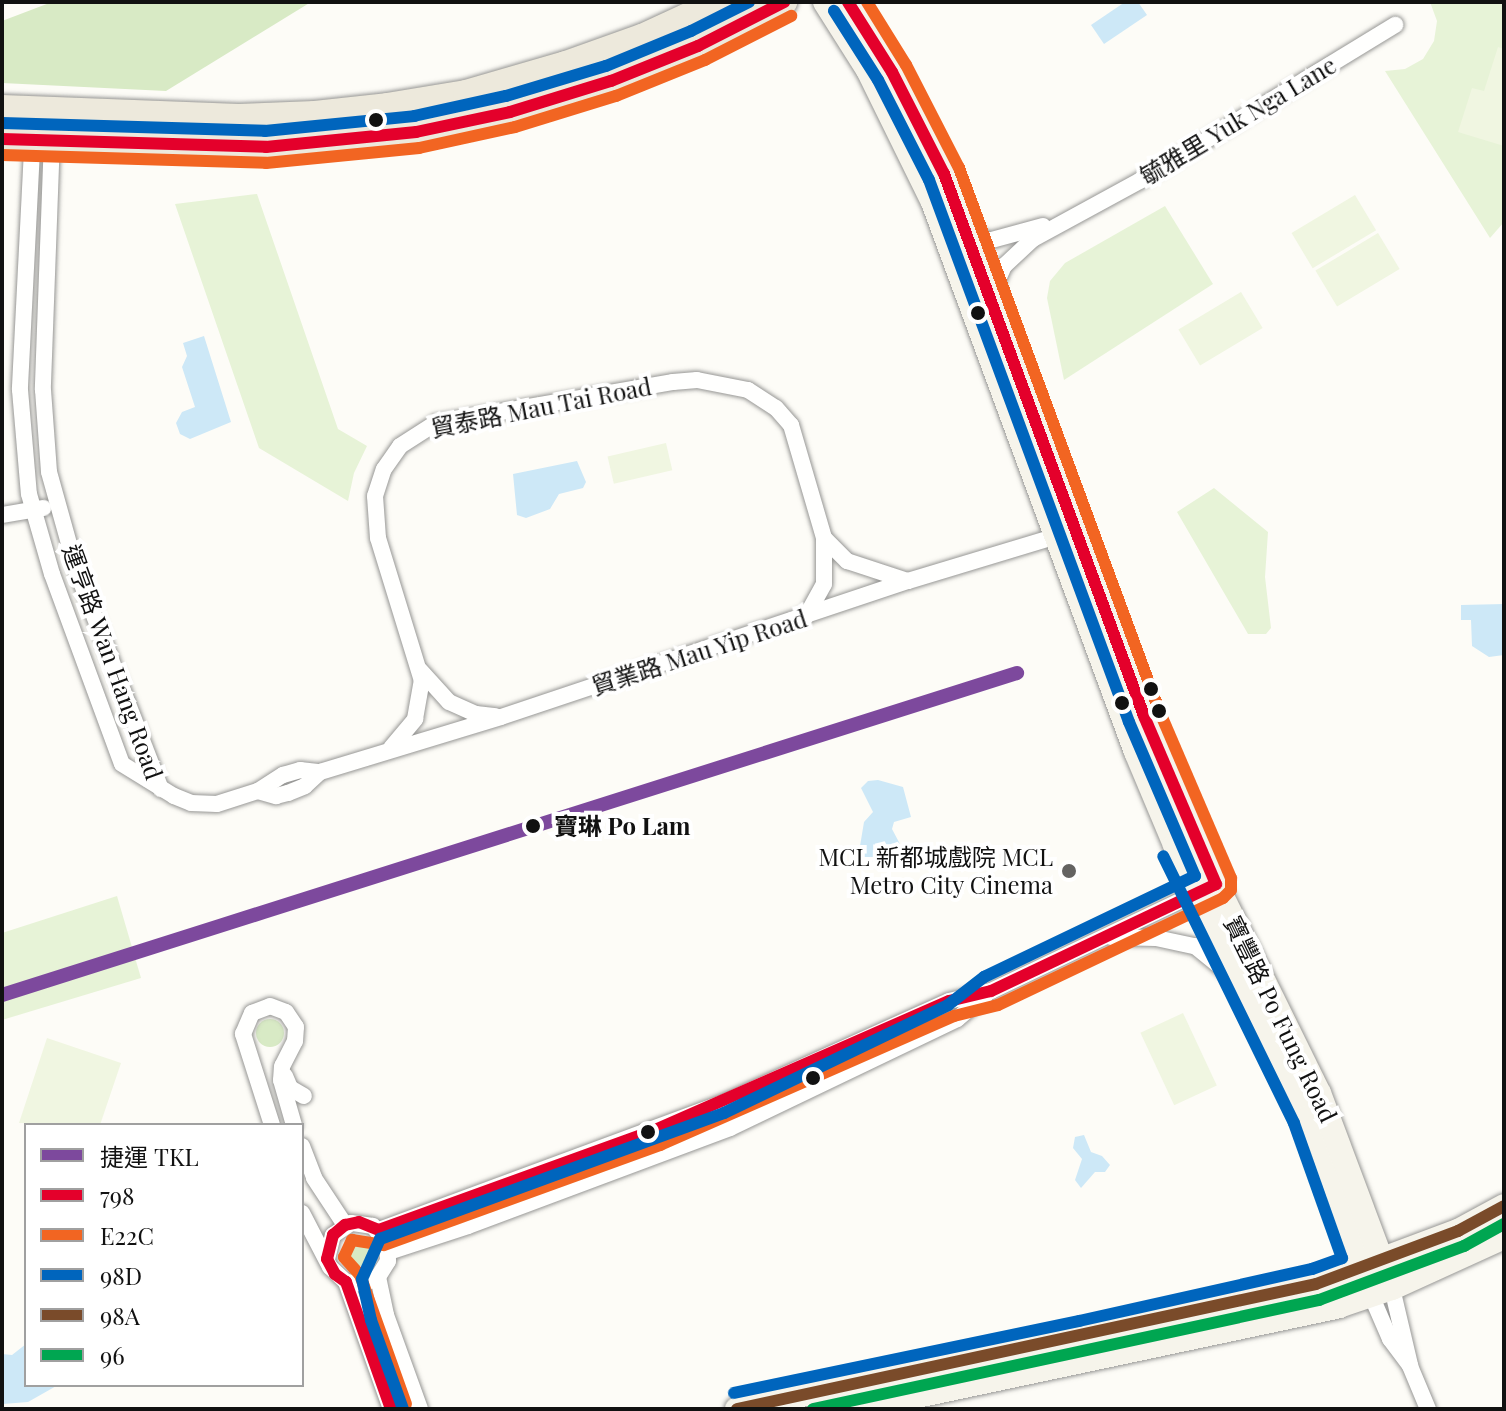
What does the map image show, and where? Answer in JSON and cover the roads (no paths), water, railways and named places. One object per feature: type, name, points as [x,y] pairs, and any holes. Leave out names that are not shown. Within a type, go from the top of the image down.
[{"type":"main road","points":[[2,108],[197,117],[281,116],[433,99],[502,84],[577,61],[642,37],[718,2]]},
{"type":"main road","points":[[2,139],[266,147],[416,132],[510,112],[611,81],[698,46],[784,2]]},
{"type":"street","name":"寶豐路 Po Fung Road","points":[[825,2],[868,70],[933,202],[1157,750],[1242,985],[1309,1117],[1372,1265]]},
{"type":"street","name":"寶豐路 Po Fung Road","points":[[848,2],[920,124],[965,227],[991,295],[1067,533]]},
{"type":"street","name":"毓雅里 Yuk Nga Lane","points":[[991,295],[1011,257],[1078,213],[1141,180],[1395,25]]},
{"type":"street","name":"運亨路 Wan Hang Road","points":[[44,110],[20,390],[22,447],[33,510],[52,574],[122,764],[161,789]]},
{"type":"street","name":"運亨路 Wan Hang Road","points":[[42,141],[45,445],[56,505],[76,569],[161,789]]},
{"type":"street","name":"毓雅里 Yuk Nga Lane","points":[[965,227],[983,239],[993,240],[1078,213]]},
{"type":"street","name":"貿泰路 Mau Tai Road","points":[[387,752],[415,719],[422,694],[419,668],[378,538],[374,510],[378,482],[391,457],[411,436],[436,423],[673,382],[709,381],[748,390],[776,408],[791,425],[824,538],[824,584],[806,616]]},
{"type":"street","points":[[2,515],[56,505]]},
{"type":"street","name":"貿業路 Mau Yip Road","points":[[161,789],[204,805],[258,791],[276,796],[288,793],[305,786],[320,772],[501,717],[908,581],[1067,533]]},
{"type":"street","points":[[824,538],[847,561],[908,581]]},
{"type":"street","name":"貿泰路 Mau Tai Road","points":[[419,668],[432,687],[449,702],[476,714],[501,717]]},
{"type":"street","name":"寶豐路 Po Fung Road","points":[[1207,888],[1319,1093],[1381,1292]]},
{"type":"street","points":[[379,1230],[655,1130],[949,1001],[991,991],[1207,888]]},
{"type":"street","points":[[1109,937],[1156,938],[1195,946],[1242,985]]},
{"type":"street","points":[[389,1252],[468,1226],[730,1128],[957,1019],[991,991]]},
{"type":"street","points":[[271,1123],[243,1034],[247,1019],[260,1008],[281,1008],[294,1021],[295,1041],[282,1066],[284,1095],[293,1123]]},
{"type":"street","points":[[282,1066],[290,1088],[304,1096]]},
{"type":"street","points":[[304,1151],[314,1178],[345,1225]]},
{"type":"street","points":[[737,1409],[1082,1337],[1316,1284],[1458,1231],[1504,1206]]},
{"type":"street","points":[[304,1217],[335,1274],[346,1282],[364,1284],[378,1277],[388,1261],[389,1252],[379,1230],[366,1223],[345,1225],[333,1235],[327,1259]]},
{"type":"street","points":[[856,1409],[1277,1320],[1381,1292],[1504,1237]]},
{"type":"street","points":[[378,1277],[386,1315],[420,1409]]},
{"type":"street","points":[[346,1282],[391,1409]]},
{"type":"street","points":[[1381,1292],[1390,1339],[1410,1366],[1428,1409]]},
{"type":"water","points":[[1125,2],[1138,2],[1147,15],[1104,44],[1091,25]]},
{"type":"water","points":[[204,336],[231,422],[190,439],[180,434],[176,423],[182,412],[195,407],[182,367],[187,356],[183,343]]},
{"type":"water","points":[[577,461],[586,482],[583,488],[559,494],[550,509],[526,518],[517,515],[513,474]]},
{"type":"water","points":[[1504,604],[1504,655],[1489,657],[1472,646],[1471,620],[1461,620],[1461,605]]},
{"type":"water","points":[[878,780],[903,787],[911,817],[894,822],[892,829],[901,846],[897,851],[883,851],[877,861],[870,862],[859,852],[864,822],[873,812],[861,788],[868,781]]},
{"type":"water","points":[[1084,1135],[1091,1152],[1102,1156],[1110,1165],[1105,1172],[1095,1172],[1081,1188],[1075,1180],[1082,1159],[1073,1148],[1075,1137]]},
{"type":"water","points":[[24,1346],[24,1387],[54,1387],[28,1402],[3,1404],[2,1354],[12,1355]]},
{"type":"metro line","name":"TKL","points":[[2,995],[1017,673]]},
{"type":"place","name":"寶琳 Po Lam","points":[[533,826]]},
{"type":"place","name":"MCL 新都城戲院 MCL Metro City Cinema","points":[[1069,871]]}]
